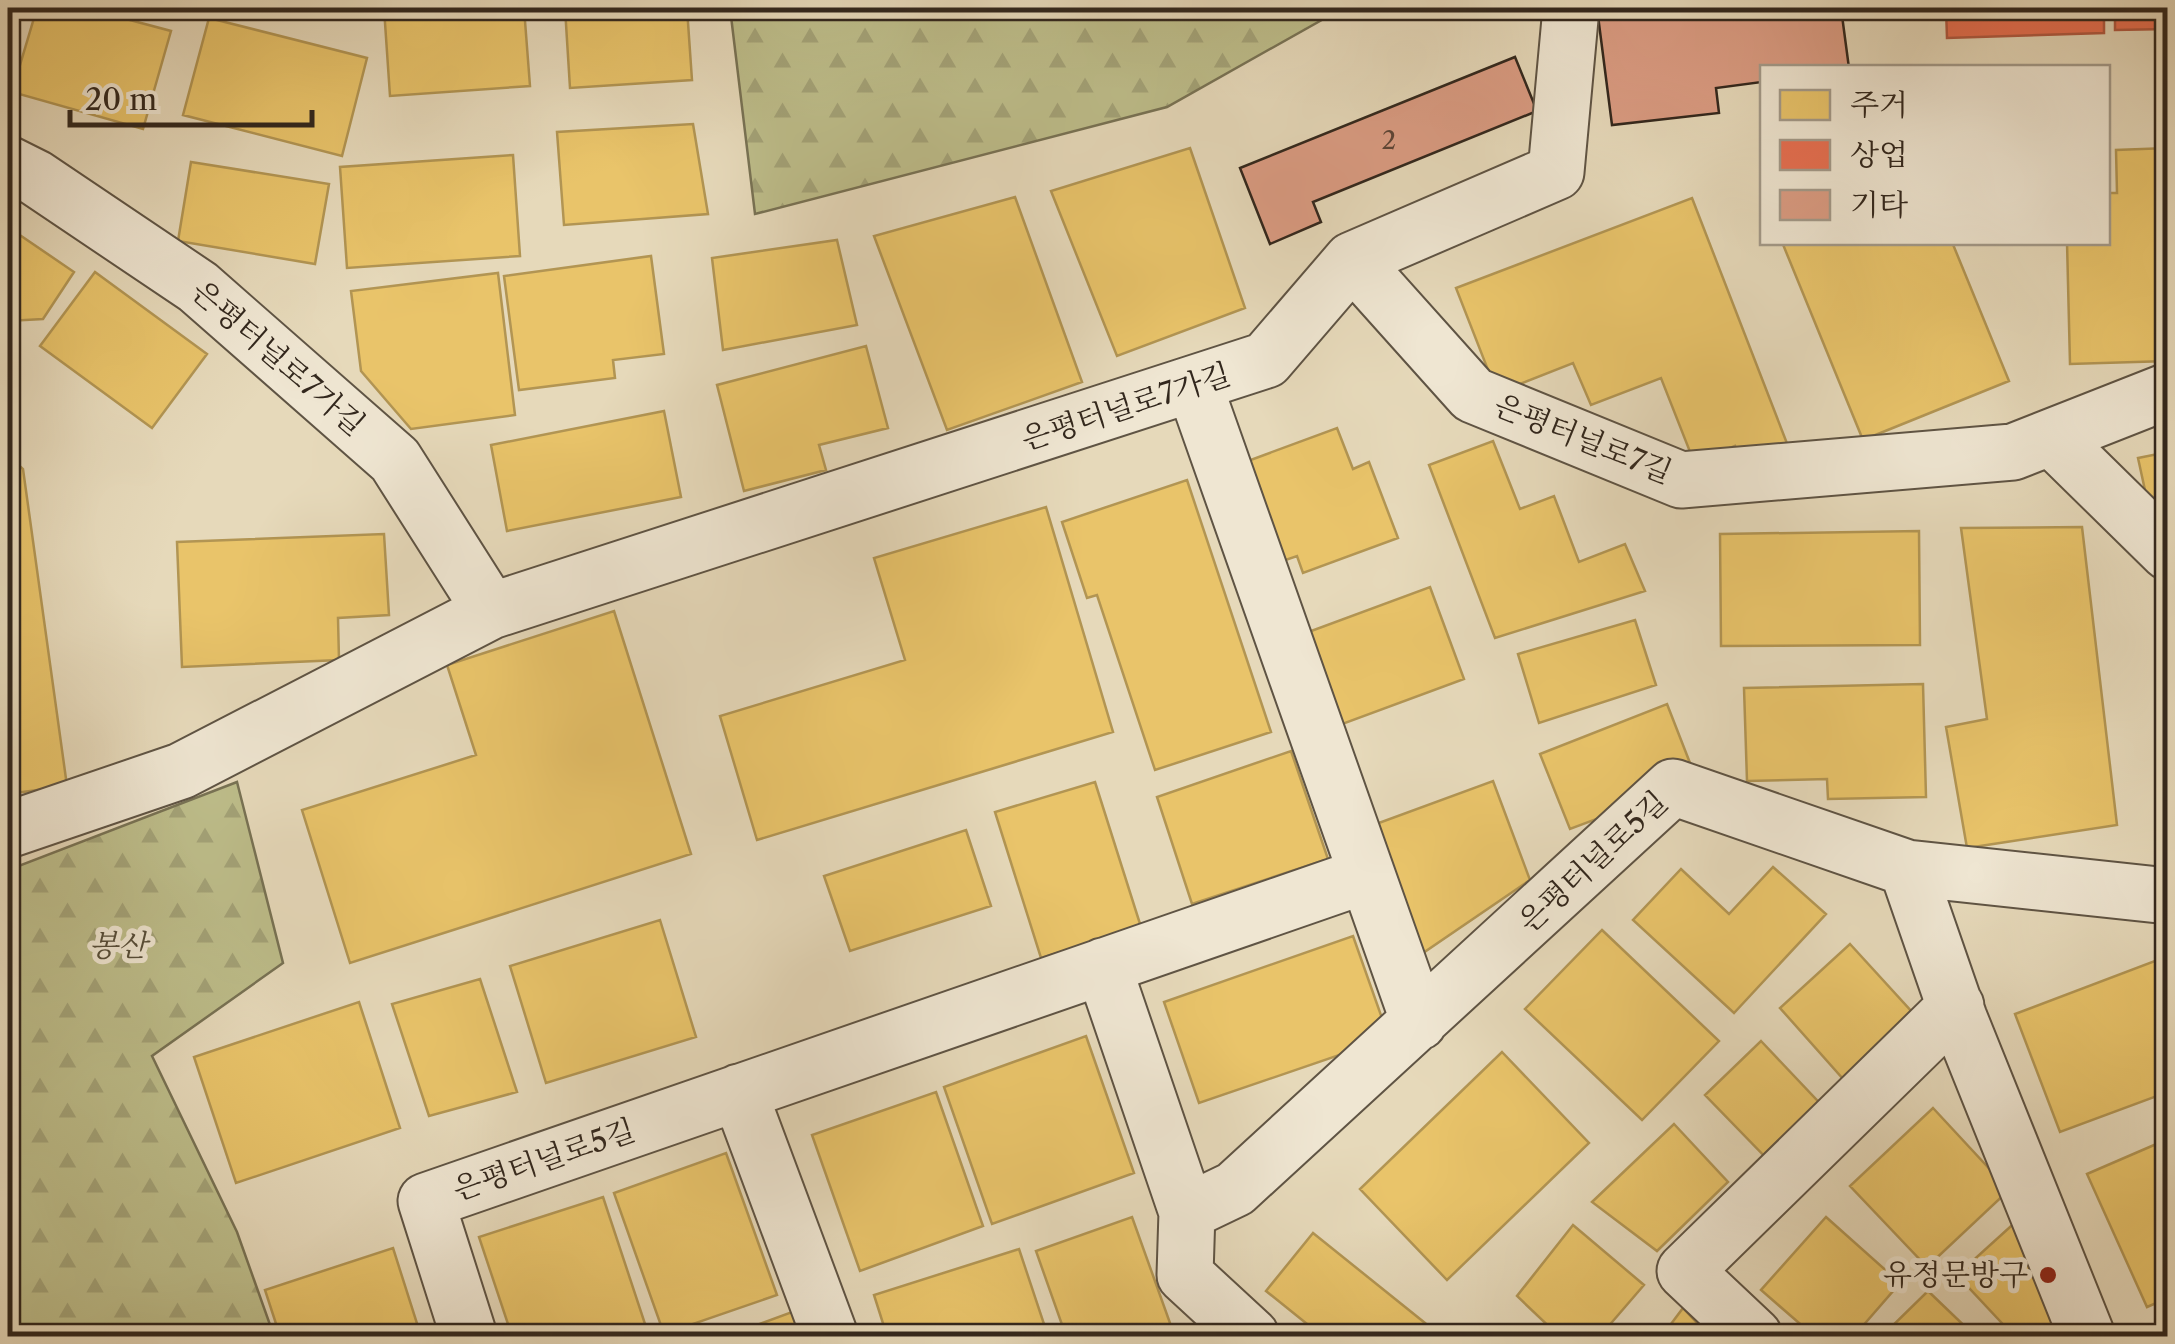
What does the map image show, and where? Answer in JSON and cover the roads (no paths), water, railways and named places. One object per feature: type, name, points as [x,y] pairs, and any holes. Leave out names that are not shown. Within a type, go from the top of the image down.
[{"type":"street","name":"은평터널로7가길","points":[[8,830],[181,771],[491,612],[1266,360],[1352,260],[1556,172],[1571,8]]},
{"type":"street","name":"은평터널로7가길","points":[[8,164],[36,178],[198,286],[395,460],[491,612]]},
{"type":"street","name":"은평터널로7길","points":[[1352,260],[1473,395],[1681,480],[2012,452],[2168,392]]},
{"type":"street","points":[[1194,384],[1418,1022]]},
{"type":"street","points":[[2051,437],[2168,552]]},
{"type":"street","name":"은평터널로5길","points":[[1187,1212],[1235,1189],[1673,787],[1907,868],[2168,896]]},
{"type":"street","points":[[1907,868],[1956,1006],[2087,1336]]},
{"type":"street","name":"은평터널로5길","points":[[468,1336],[426,1201],[1367,875]]},
{"type":"street","points":[[1103,966],[1187,1212],[1184,1275],[1251,1336]]},
{"type":"street","points":[[1754,1336],[1684,1271],[1956,1006]]},
{"type":"street","points":[[739,1092],[830,1336]]},
{"type":"place","name":"유정문방구","points":[[2048,1275]]},
{"type":"park label","name":"봉산","points":[[118,946]]}]
